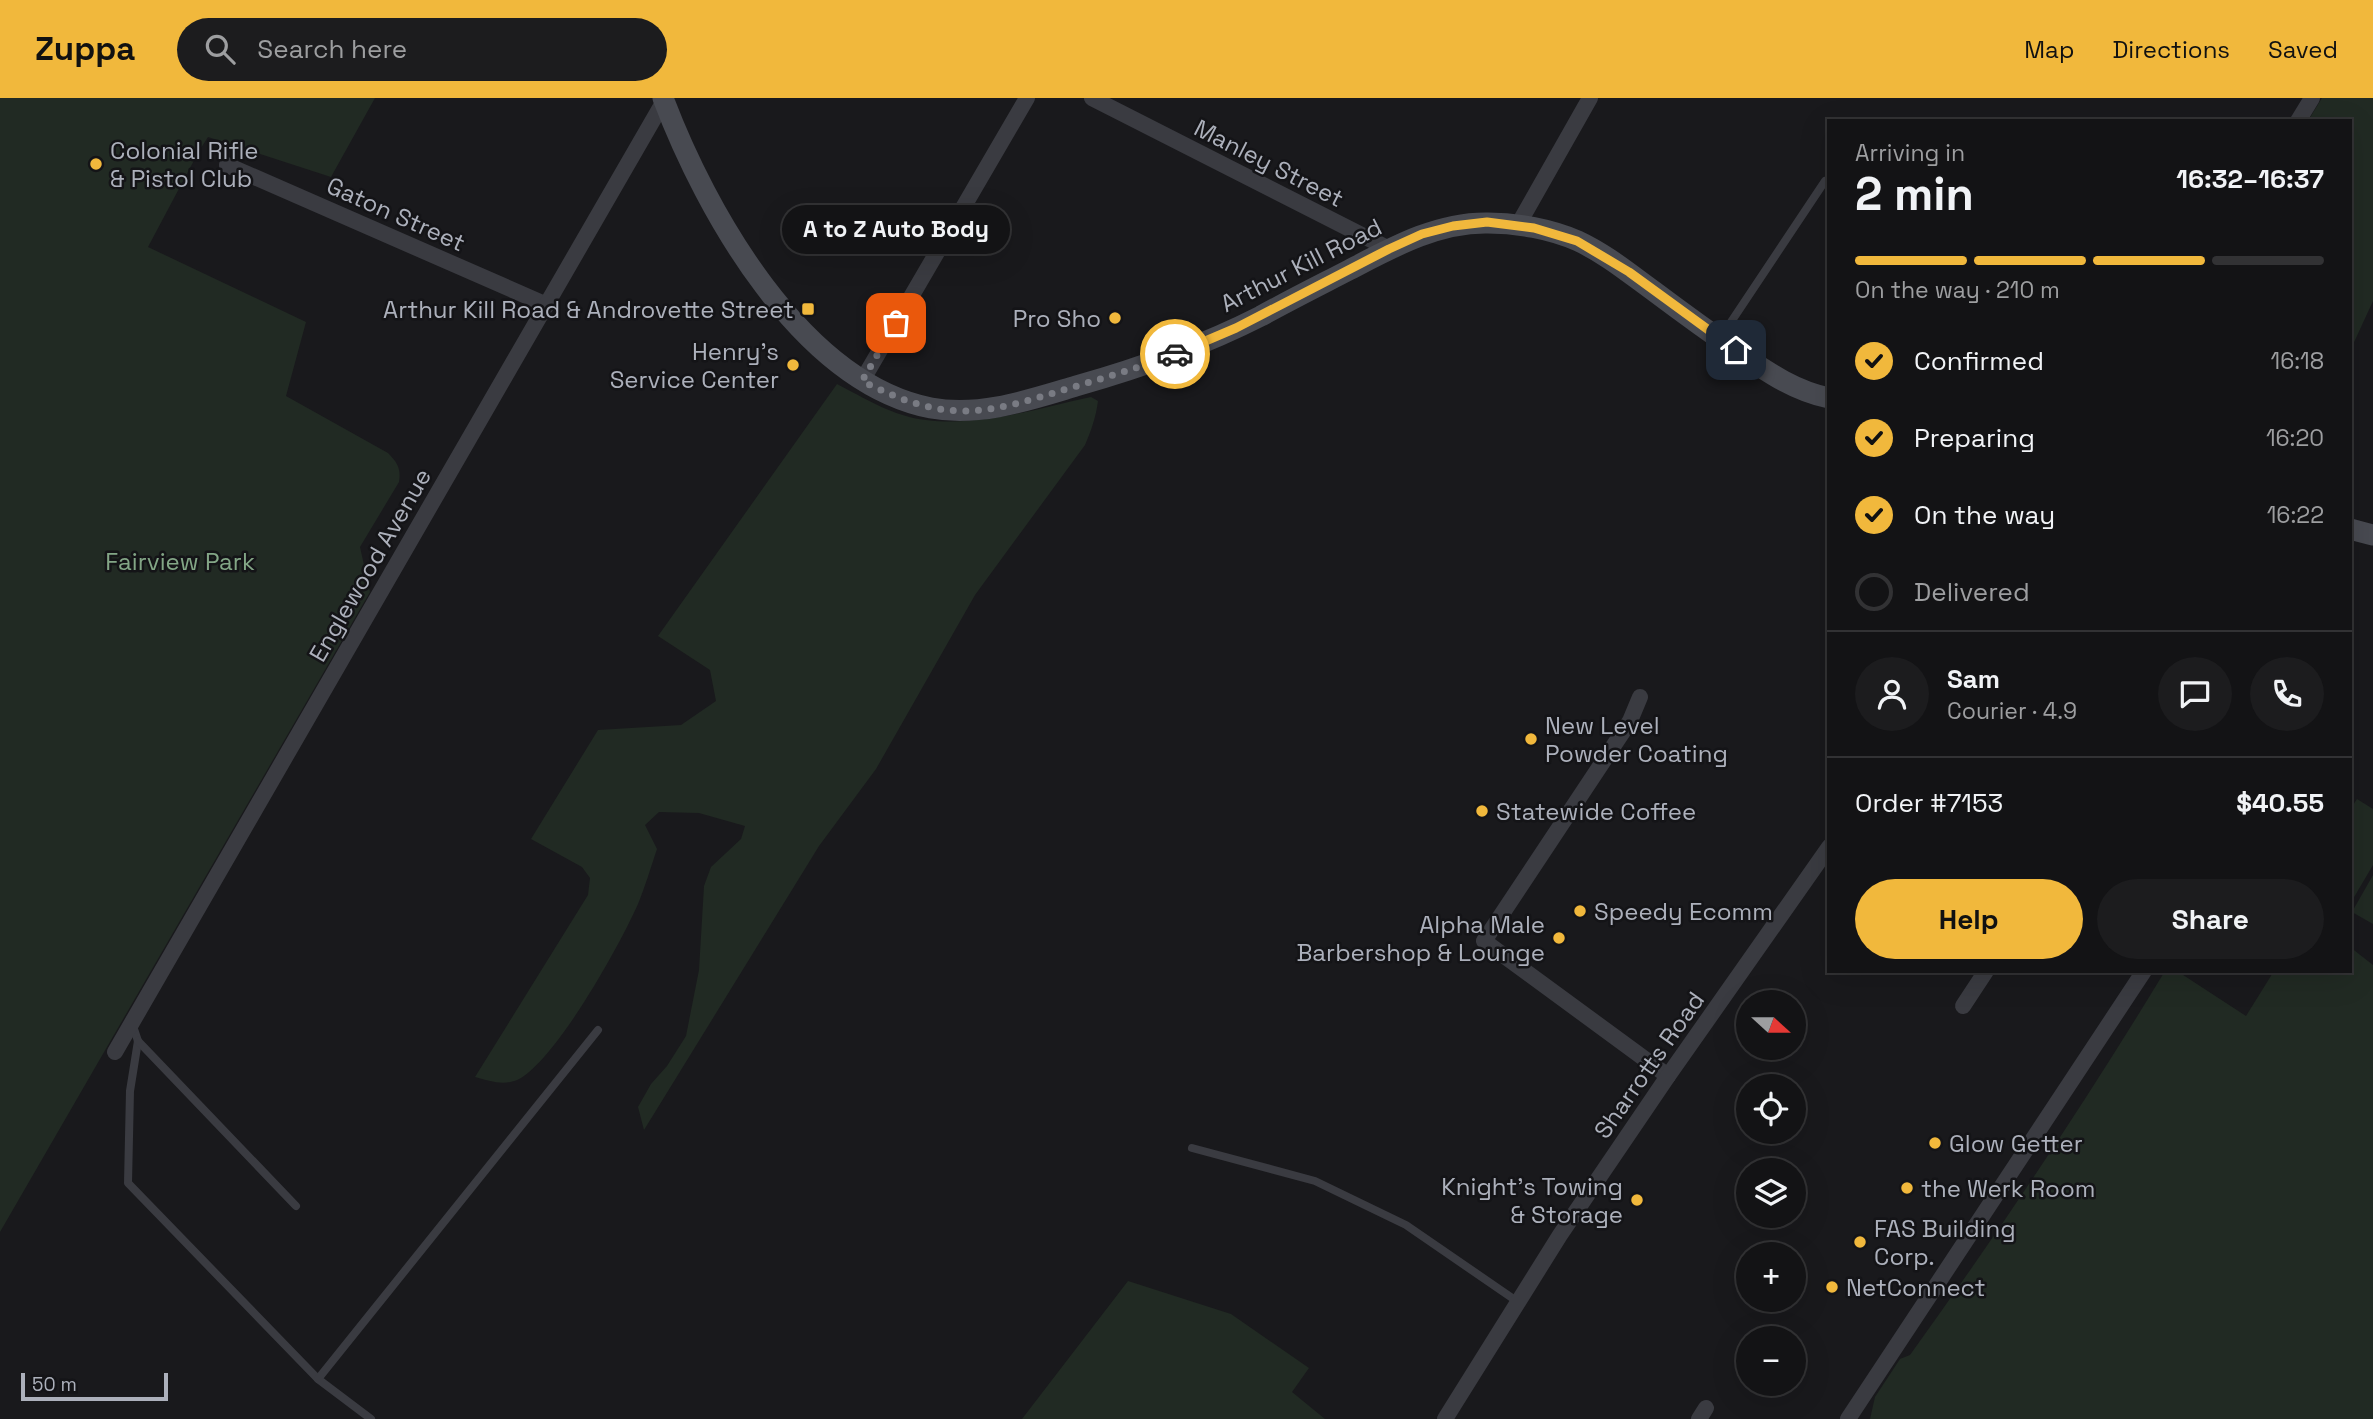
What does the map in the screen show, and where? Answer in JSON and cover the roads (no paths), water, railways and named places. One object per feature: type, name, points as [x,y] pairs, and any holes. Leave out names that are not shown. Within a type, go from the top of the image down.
[{"type":"street","points":[[862,381],[1027,98]]},
{"type":"street","name":"Manley Street","points":[[1092,98],[1389,249]]},
{"type":"street","points":[[1518,225],[1590,98]]},
{"type":"street","points":[[2299,119],[2312,98]]},
{"type":"street","name":"Arthur Kill Road","points":[[664,99],[692,167],[717,214],[781,307],[835,361],[862,381],[904,400],[932,408],[964,411],[993,408],[1123,373],[1199,345],[1253,320],[1422,234],[1453,226],[1487,222],[1518,225],[1577,241],[1629,272],[1719,339],[1783,381],[1827,397]]},
{"type":"street","name":"Englewood Avenue","points":[[115,1052],[664,99]]},
{"type":"street","name":"Gaton Street","points":[[227,165],[547,305]]},
{"type":"street","points":[[2352,530],[2373,535]]},
{"type":"street","points":[[1640,697],[1630,721],[1483,942],[1668,1076]]},
{"type":"street","name":"Sharrotts Road","points":[[1445,1419],[1560,1235],[1827,850]]},
{"type":"street","points":[[1963,1006],[1985,973]]},
{"type":"street","points":[[1848,1419],[2143,973]]},
{"type":"lane","points":[[1719,339],[1825,181]]},
{"type":"lane","points":[[132,1022],[138,1041],[296,1206]]},
{"type":"lane","points":[[318,1379],[598,1030]]},
{"type":"lane","points":[[138,1041],[130,1091],[128,1183],[318,1379],[371,1419]]},
{"type":"lane","points":[[1192,1148],[1315,1181],[1406,1225],[1518,1302]]},
{"type":"place","name":"Colonial Rifle & Pistol Club","points":[[96,164]]},
{"type":"place","name":"Arthur Kill Road & Androvette Street","points":[[808,309]]},
{"type":"place","name":"Pro Sho","points":[[1115,318]]},
{"type":"place","name":"A to Z Auto Body","points":[[896,323]]},
{"type":"place","name":"Henry's Service Center","points":[[793,365]]},
{"type":"place","name":"New Level Powder Coating","points":[[1531,739]]},
{"type":"place","name":"Statewide Coffee","points":[[1482,811]]},
{"type":"place","name":"Speedy Ecomm","points":[[1580,911]]},
{"type":"place","name":"Alpha Male Barbershop & Lounge","points":[[1559,938]]},
{"type":"place","name":"Glow Getter","points":[[1935,1143]]},
{"type":"place","name":"the Werk Room","points":[[1907,1188]]},
{"type":"place","name":"Knight's Towing & Storage","points":[[1637,1200]]},
{"type":"place","name":"FAS Building Corp.","points":[[1860,1242]]},
{"type":"place","name":"NetConnect","points":[[1832,1287]]},
{"type":"park label","name":"Fairview Park","points":[[180,561]]}]
